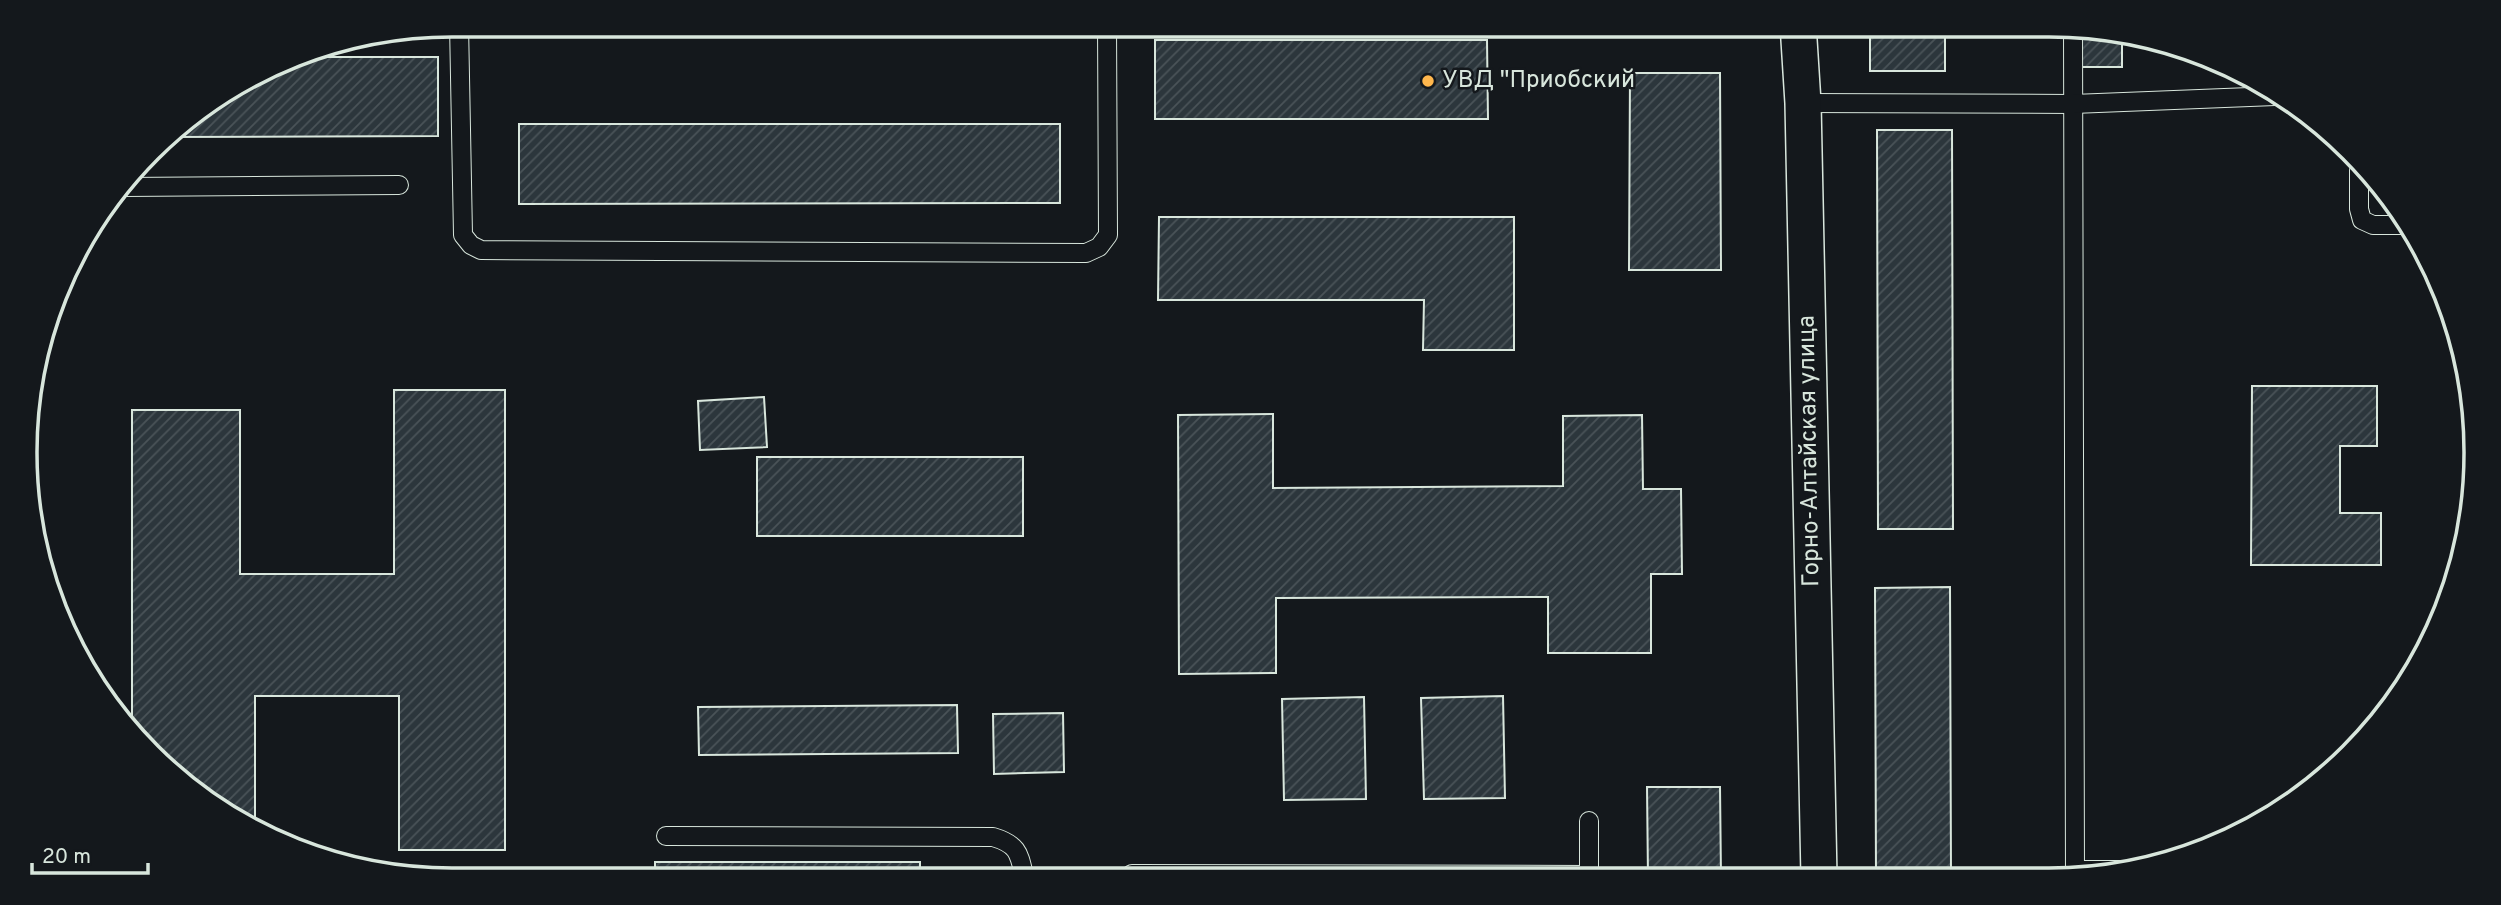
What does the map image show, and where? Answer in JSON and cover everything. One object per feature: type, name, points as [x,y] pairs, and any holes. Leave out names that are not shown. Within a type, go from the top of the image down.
[{"type":"street","name":"Горно-Алтайская улица","points":[[1799,37],[1803,103],[1819,868]]},
{"type":"lane","points":[[459,37],[463,235],[471,245],[481,250],[1086,253],[1100,247],[1108,235],[1107,37]]},
{"type":"lane","points":[[2073,38],[2075,867]]},
{"type":"lane","points":[[1803,103],[2073,104],[2263,96]]},
{"type":"lane","points":[[2359,176],[2359,209],[2362,219],[2373,225],[2396,225]]},
{"type":"lane","points":[[133,187],[399,185]]},
{"type":"lane","points":[[1589,821],[1589,868]]},
{"type":"lane","points":[[666,836],[993,837],[1012,844],[1018,852],[1022,868]]},
{"type":"building","points":[[1870,37],[1945,37],[1945,71],[1870,71]]},
{"type":"building","points":[[2079,38],[2122,44],[2122,67],[2080,67]]},
{"type":"building","points":[[1155,40],[1487,40],[1488,119],[1155,119]]},
{"type":"building","points":[[326,57],[438,57],[438,136],[182,137],[245,92],[293,68]]},
{"type":"building","points":[[1630,73],[1720,73],[1721,270],[1629,270]]},
{"type":"building","points":[[519,124],[1060,124],[1060,203],[519,204]]},
{"type":"building","points":[[1877,130],[1952,130],[1953,529],[1878,529]]},
{"type":"building","points":[[1159,217],[1514,217],[1514,350],[1423,350],[1424,300],[1158,300]]},
{"type":"building","points":[[2252,386],[2377,386],[2377,446],[2340,446],[2340,513],[2381,513],[2381,565],[2251,565]]},
{"type":"building","points":[[394,390],[505,390],[505,850],[399,850],[399,696],[255,696],[255,818],[199,782],[140,727],[132,717],[132,410],[240,410],[240,574],[394,574]]},
{"type":"building","points":[[764,397],[767,447],[700,450],[698,401]]},
{"type":"building","points":[[1273,414],[1273,488],[1563,486],[1563,416],[1642,415],[1643,489],[1681,489],[1682,574],[1651,574],[1651,653],[1548,653],[1548,597],[1276,598],[1276,673],[1179,674],[1178,415]]},
{"type":"building","points":[[757,457],[1023,457],[1023,536],[757,536]]},
{"type":"building","points":[[1950,587],[1951,868],[1876,868],[1875,588]]},
{"type":"building","points":[[1503,696],[1505,798],[1424,799],[1421,698]]},
{"type":"building","points":[[1364,697],[1366,799],[1284,800],[1282,699]]},
{"type":"building","points":[[957,705],[958,753],[699,755],[698,707]]},
{"type":"building","points":[[1063,713],[1064,772],[994,774],[993,714]]},
{"type":"building","points":[[1647,787],[1720,787],[1721,868],[1648,868]]},
{"type":"building","points":[[655,862],[920,862],[920,868],[655,868]]},
{"type":"place","name":"УВД \"Приобский","points":[[1428,81]]}]
